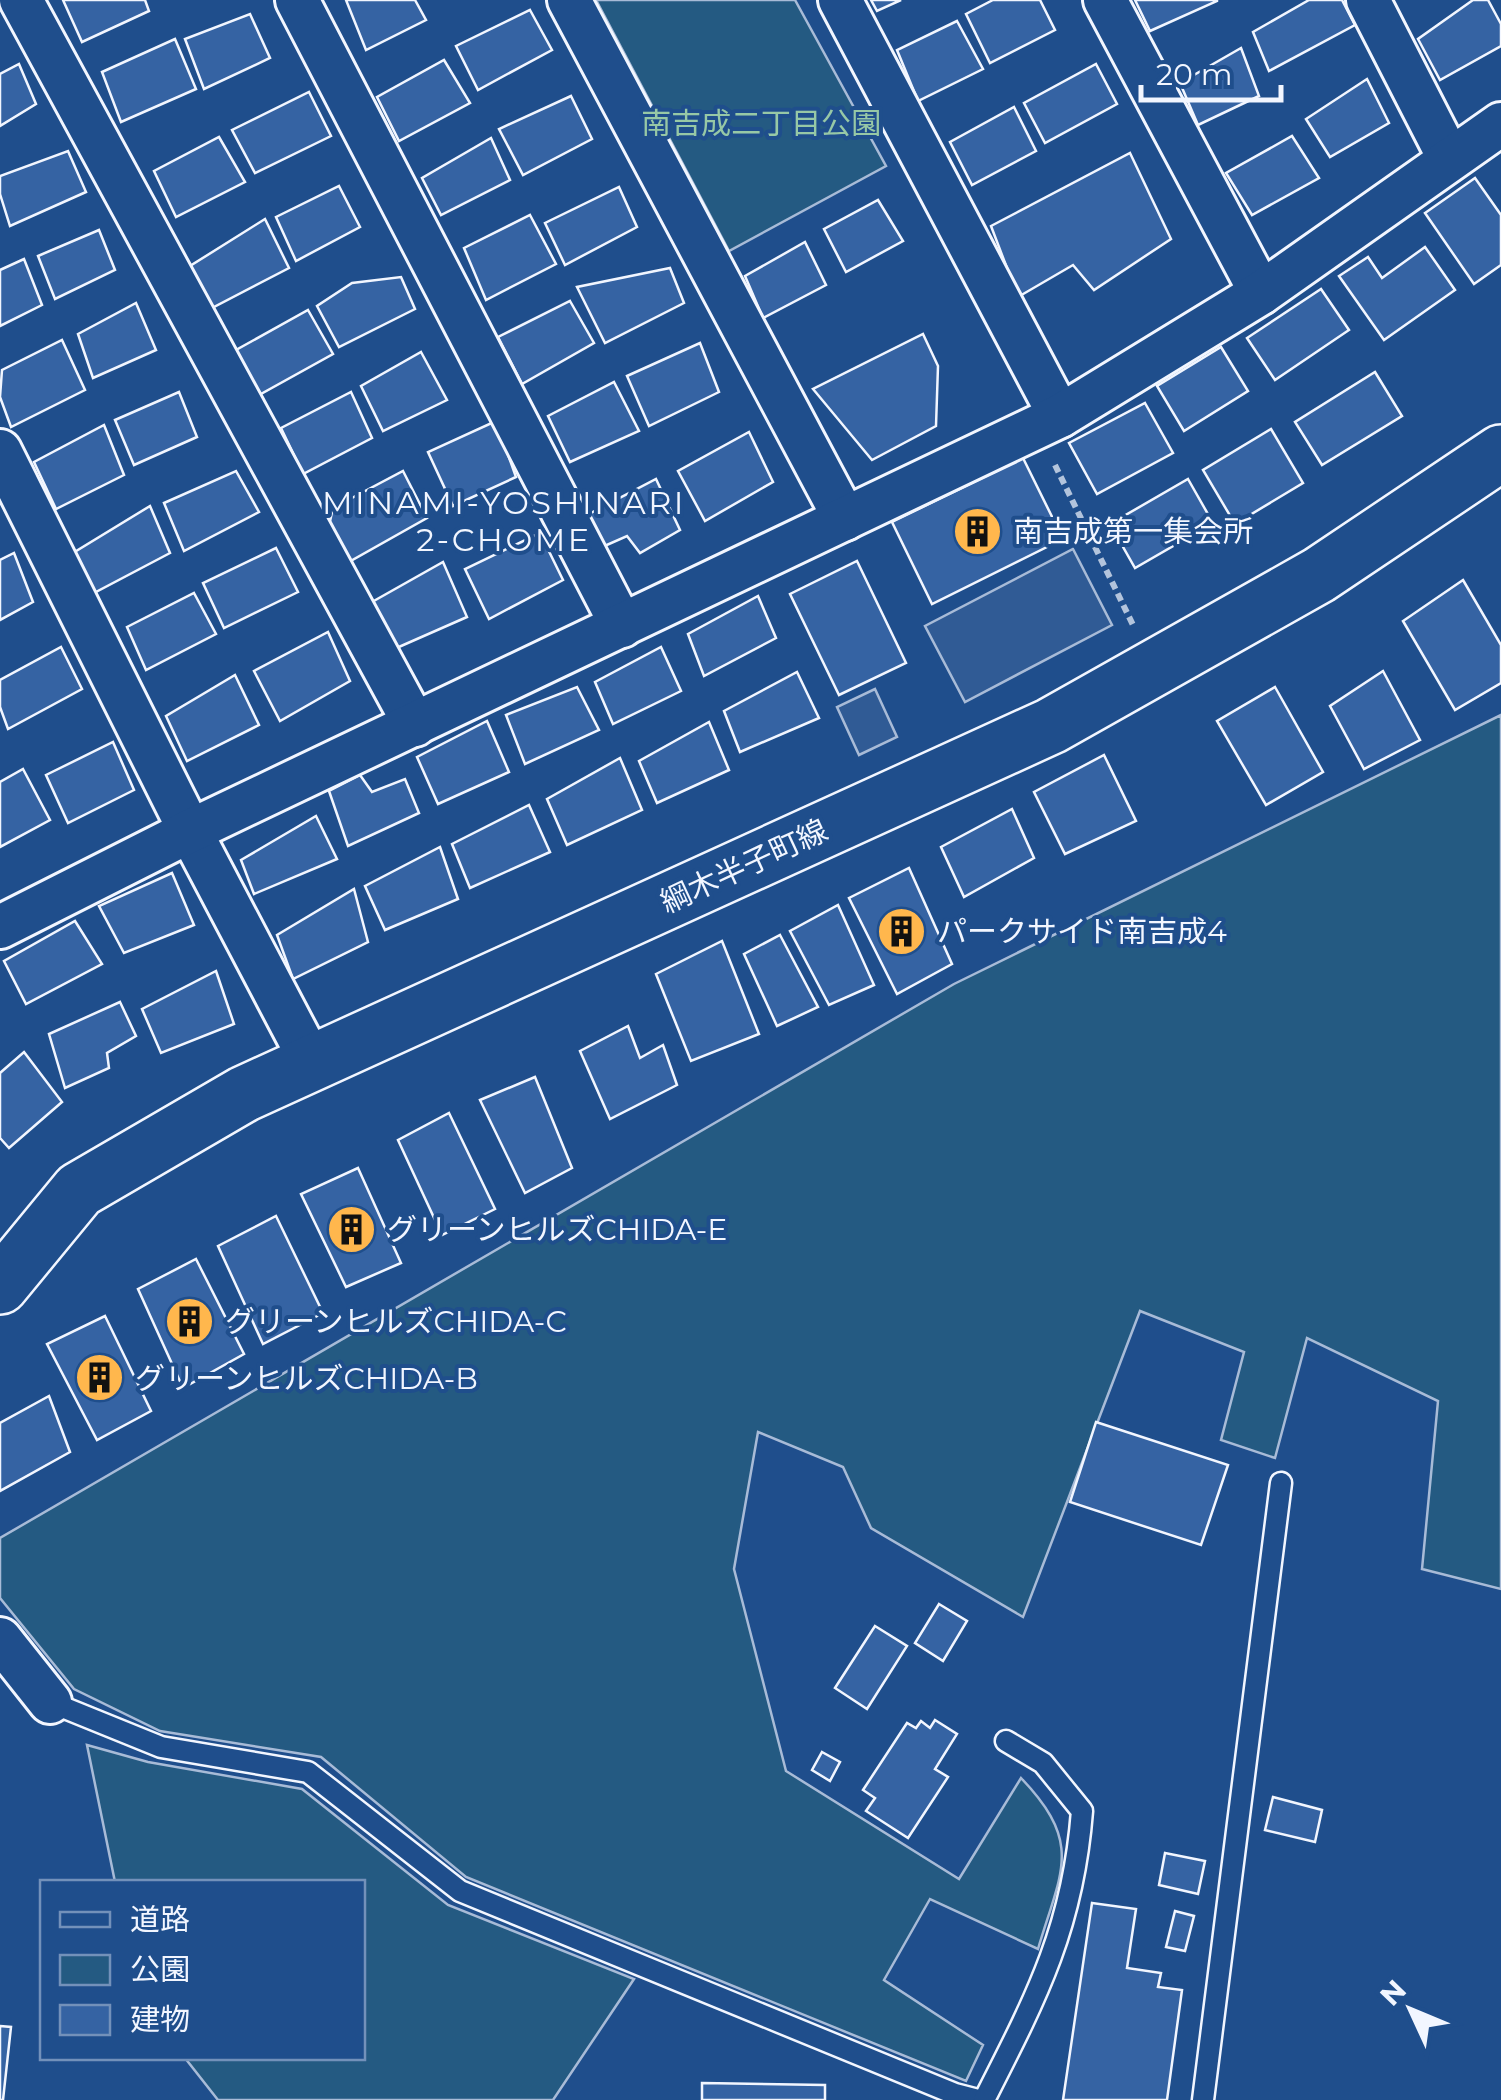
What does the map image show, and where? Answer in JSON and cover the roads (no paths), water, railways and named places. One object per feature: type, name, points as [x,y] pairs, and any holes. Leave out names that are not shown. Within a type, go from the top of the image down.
[{"type":"street","points":[[21,0],[414,725]]},
{"type":"street","points":[[297,0],[622,626]]},
{"type":"street","points":[[569,0],[845,519]]},
{"type":"street","points":[[840,0],[1049,422]]},
{"type":"street","points":[[1105,0],[1260,293]]},
{"type":"street","points":[[1368,0],[1449,158]]},
{"type":"street","points":[[0,927],[190,832],[1049,422],[1260,293],[1501,124]]},
{"type":"street","points":[[0,451],[190,832],[312,1063]]},
{"type":"street","name":"綱木半子町線","points":[[0,1286],[80,1190],[244,1094],[1051,726],[1319,575],[1501,453]]},
{"type":"street","points":[[0,1639],[50,1702]]},
{"type":"lane","points":[[1203,2100],[1281,1483]]},
{"type":"lane","points":[[50,1702],[160,1747],[308,1772],[460,1891],[955,2094],[981,2100],[1049,1973],[1078,1866],[1082,1812],[1044,1763],[1006,1741]]},
{"type":"place","name":"南吉成第一集会所","points":[[978,531]]},
{"type":"place","name":"パークサイド南吉成4","points":[[902,931]]},
{"type":"place","name":"グリーンヒルズCHIDA-E","points":[[352,1229]]},
{"type":"place","name":"グリーンヒルズCHIDA-C","points":[[190,1321]]},
{"type":"place","name":"グリーンヒルズCHIDA-B","points":[[100,1378]]},
{"type":"district","name":"MINAMI-YOSHINARI 2-CHOME","points":[[504,520]]},
{"type":"park label","name":"南吉成二丁目公園","points":[[761,123]]}]
